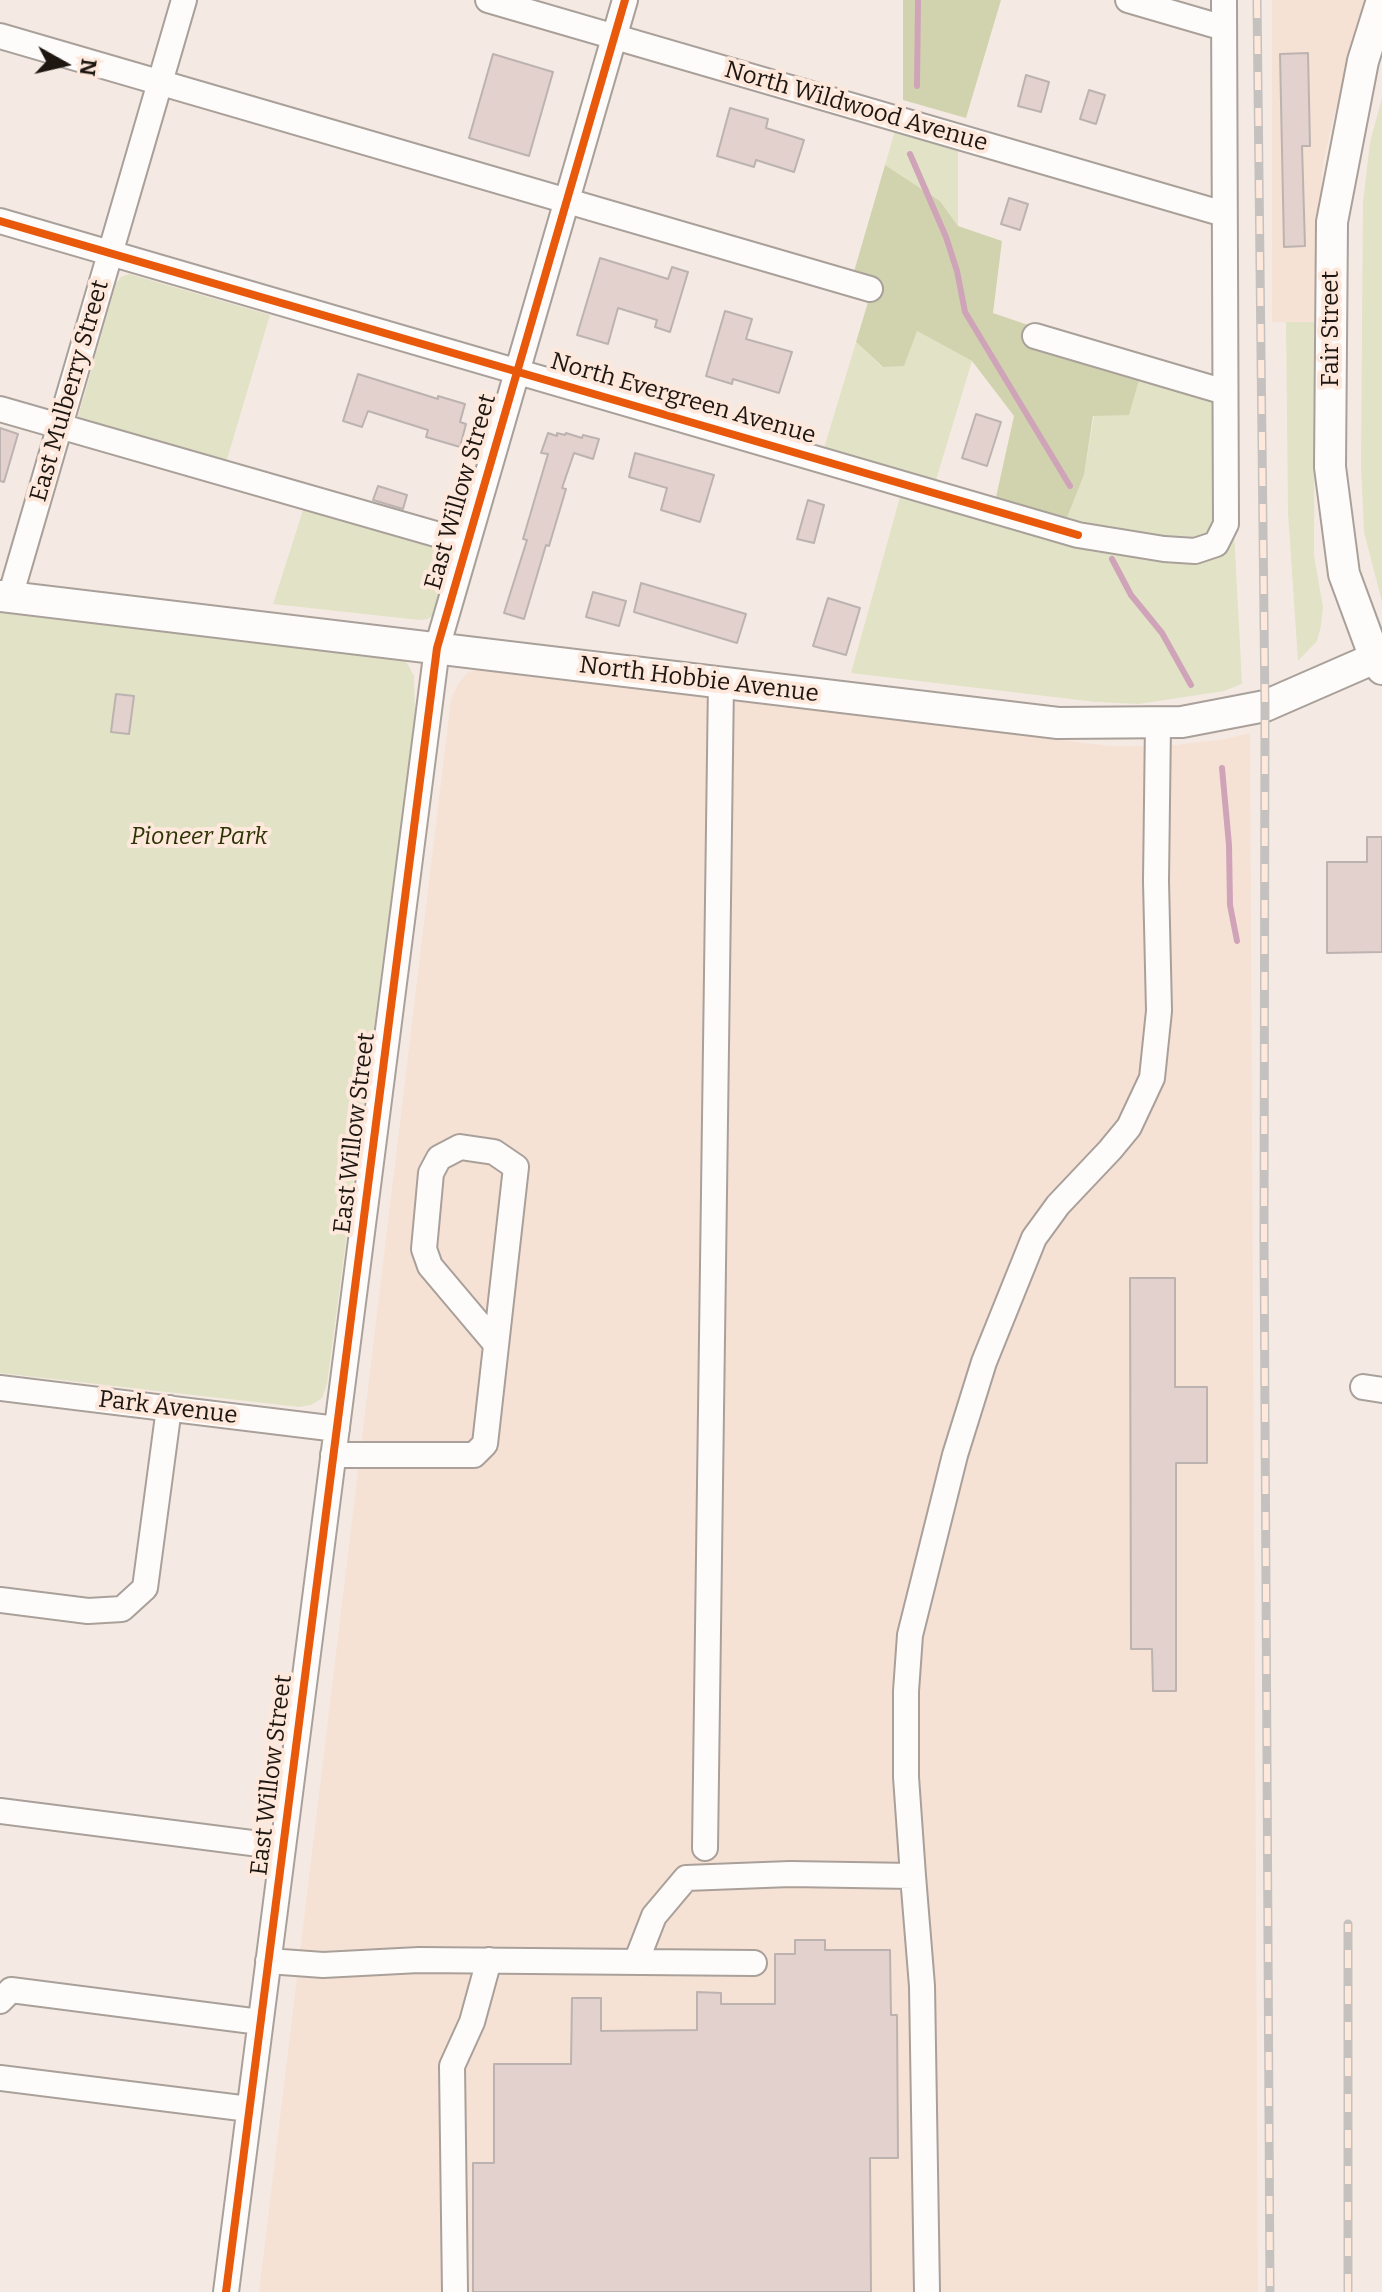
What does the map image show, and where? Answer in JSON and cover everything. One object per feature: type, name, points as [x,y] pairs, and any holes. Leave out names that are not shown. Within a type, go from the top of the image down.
[{"type":"main road","name":"Fair Street","points":[[1378,664],[1344,574],[1330,467],[1332,222],[1363,61],[1382,0]]},
{"type":"main road","name":"North Hobbie Avenue","points":[[5,596],[1058,723],[1182,722],[1265,706],[1378,664]]},
{"type":"street","name":"East Mulberry Street","points":[[5,596],[60,427],[184,0]]},
{"type":"street","name":"North Wildwood Avenue","points":[[488,0],[1224,214]]},
{"type":"street","name":"East Willow Street","points":[[226,2292],[437,648],[625,0]]},
{"type":"street","points":[[1128,0],[1224,28]]},
{"type":"street","points":[[1035,336],[1225,392],[1224,0]]},
{"type":"street","points":[[0,36],[870,289]]},
{"type":"street","name":"North Evergreen Avenue","points":[[0,221],[1078,535],[1164,549],[1195,551],[1216,544],[1226,524],[1225,392]]},
{"type":"street","points":[[0,409],[467,543]]},
{"type":"street","points":[[705,1848],[721,682]]},
{"type":"street","points":[[927,2292],[922,1986],[906,1777],[906,1691],[910,1635],[955,1455],[984,1362],[1034,1238],[1058,1205],[1129,1127],[1152,1078],[1159,1011],[1156,881],[1158,723]]},
{"type":"street","points":[[333,1455],[474,1455],[485,1444],[516,1167],[494,1152],[460,1147],[439,1158],[431,1173],[424,1249],[430,1266],[495,1343]]},
{"type":"street","name":"Park Avenue","points":[[0,1388],[337,1429]]},
{"type":"street","points":[[0,1600],[88,1611],[122,1609],[145,1588],[169,1408]]},
{"type":"street","points":[[0,1811],[283,1847]]},
{"type":"street","points":[[636,1962],[654,1916],[686,1878],[790,1874],[913,1876]]},
{"type":"street","points":[[268,1961],[323,1965],[489,1960],[754,1963]]},
{"type":"street","points":[[455,2292],[452,2066],[472,2022],[489,1960]]},
{"type":"street","points":[[4,1993],[260,2022]]},
{"type":"street","points":[[0,2078],[249,2109]]},
{"type":"shaded area","points":[[1272,0],[1368,0],[1323,164],[1317,232],[1315,322],[1272,322]]},
{"type":"shaded area","points":[[484,668],[1109,746],[1167,746],[1250,733],[1258,2292],[259,2292],[451,699],[468,672]]},
{"type":"green space","points":[[903,0],[1001,0],[966,118],[903,100]]},
{"type":"green space","points":[[1382,98],[1382,602],[1364,532],[1361,466],[1363,202],[1370,142]]},
{"type":"green space","points":[[896,127],[958,145],[958,226],[940,201],[885,165]]},
{"type":"green space","points":[[885,165],[940,201],[958,226],[1002,241],[993,313],[1037,328],[1140,376],[1129,415],[1093,416],[1084,475],[1066,520],[996,497],[1014,416],[972,361],[917,331],[904,366],[883,367],[856,342],[874,282],[853,275]]},
{"type":"green space","points":[[129,274],[270,315],[225,466],[76,424],[116,284],[121,277]]},
{"type":"green space","points":[[1286,322],[1315,322],[1314,555],[1323,607],[1317,641],[1298,661],[1288,513]]},
{"type":"green space","points":[[917,331],[972,361],[936,480],[824,448],[856,342],[882,367]]},
{"type":"green space","points":[[1140,376],[1216,399],[1219,518],[1209,537],[1195,541],[1112,533],[1066,520],[1084,475],[1094,416]]},
{"type":"green space","points":[[900,497],[1080,549],[1179,560],[1234,530],[1242,684],[1224,691],[1139,704],[1096,702],[851,673]]},
{"type":"green space","points":[[305,504],[455,546],[433,615],[419,620],[273,604]]},
{"type":"green space","name":"Pioneer Park","points":[[0,610],[395,655],[407,663],[414,676],[415,717],[327,1384],[322,1398],[311,1405],[299,1407],[0,1373]]},
{"type":"building","points":[[1308,53],[1310,146],[1302,146],[1305,246],[1284,247],[1280,54]]},
{"type":"building","points":[[493,54],[553,72],[529,156],[469,138]]},
{"type":"building","points":[[1026,75],[1049,82],[1041,112],[1018,106]]},
{"type":"building","points":[[1089,90],[1105,95],[1096,124],[1080,119]]},
{"type":"building","points":[[730,108],[768,119],[766,128],[804,140],[794,172],[756,160],[754,167],[717,156]]},
{"type":"building","points":[[1009,198],[1028,204],[1020,230],[1001,224]]},
{"type":"building","points":[[600,258],[668,279],[672,267],[688,272],[670,332],[655,327],[657,320],[618,308],[608,344],[577,335]]},
{"type":"building","points":[[725,311],[752,319],[746,339],[792,352],[779,393],[733,379],[732,384],[706,376]]},
{"type":"building","points":[[358,374],[438,399],[438,396],[465,404],[460,422],[466,424],[460,447],[426,437],[428,430],[368,411],[362,427],[343,421]]},
{"type":"building","points":[[976,414],[1001,422],[987,466],[962,458]]},
{"type":"building","points":[[0,428],[18,434],[4,482],[0,481]]},
{"type":"building","points":[[548,433],[599,439],[593,459],[574,453],[562,488],[566,489],[549,546],[546,545],[524,619],[504,613],[527,540],[523,539],[548,454],[541,453]]},
{"type":"building","points":[[635,453],[714,475],[700,522],[661,510],[667,488],[629,477]]},
{"type":"building","points":[[378,486],[407,495],[403,509],[373,500]]},
{"type":"building","points":[[808,500],[824,505],[814,543],[797,539]]},
{"type":"building","points":[[641,583],[746,614],[737,643],[634,612]]},
{"type":"building","points":[[593,592],[626,601],[619,626],[586,617]]},
{"type":"building","points":[[828,598],[860,608],[846,655],[813,646]]},
{"type":"building","points":[[116,694],[134,696],[129,734],[111,732]]},
{"type":"building","points":[[1367,837],[1382,837],[1382,952],[1327,953],[1327,862],[1367,862]]},
{"type":"building","points":[[1130,1278],[1175,1278],[1175,1387],[1207,1387],[1207,1463],[1176,1463],[1176,1691],[1153,1691],[1152,1649],[1131,1649]]},
{"type":"building","points":[[795,1940],[825,1940],[825,1950],[890,1950],[891,2015],[897,2015],[898,2158],[870,2158],[871,2292],[473,2292],[473,2163],[494,2163],[494,2064],[571,2064],[572,1998],[601,1998],[601,2031],[697,2030],[697,1992],[721,1993],[721,2004],[775,2004],[775,1954],[795,1954]]},
{"type":"waterway","points":[[917,86],[918,0]]},
{"type":"waterway","points":[[910,154],[946,237],[965,312],[1070,486]]},
{"type":"waterway","points":[[1112,559],[1131,595],[1162,633],[1191,685]]},
{"type":"waterway","points":[[1222,768],[1229,845],[1230,905],[1237,941]]},
{"type":"railway","points":[[1257,0],[1265,706],[1264,1239],[1270,2292]]},
{"type":"railway","points":[[1348,1924],[1348,2292]]},
{"type":"cycle path","points":[[226,2292],[437,648],[625,0]]},
{"type":"cycle path","points":[[0,221],[1078,535]]}]
